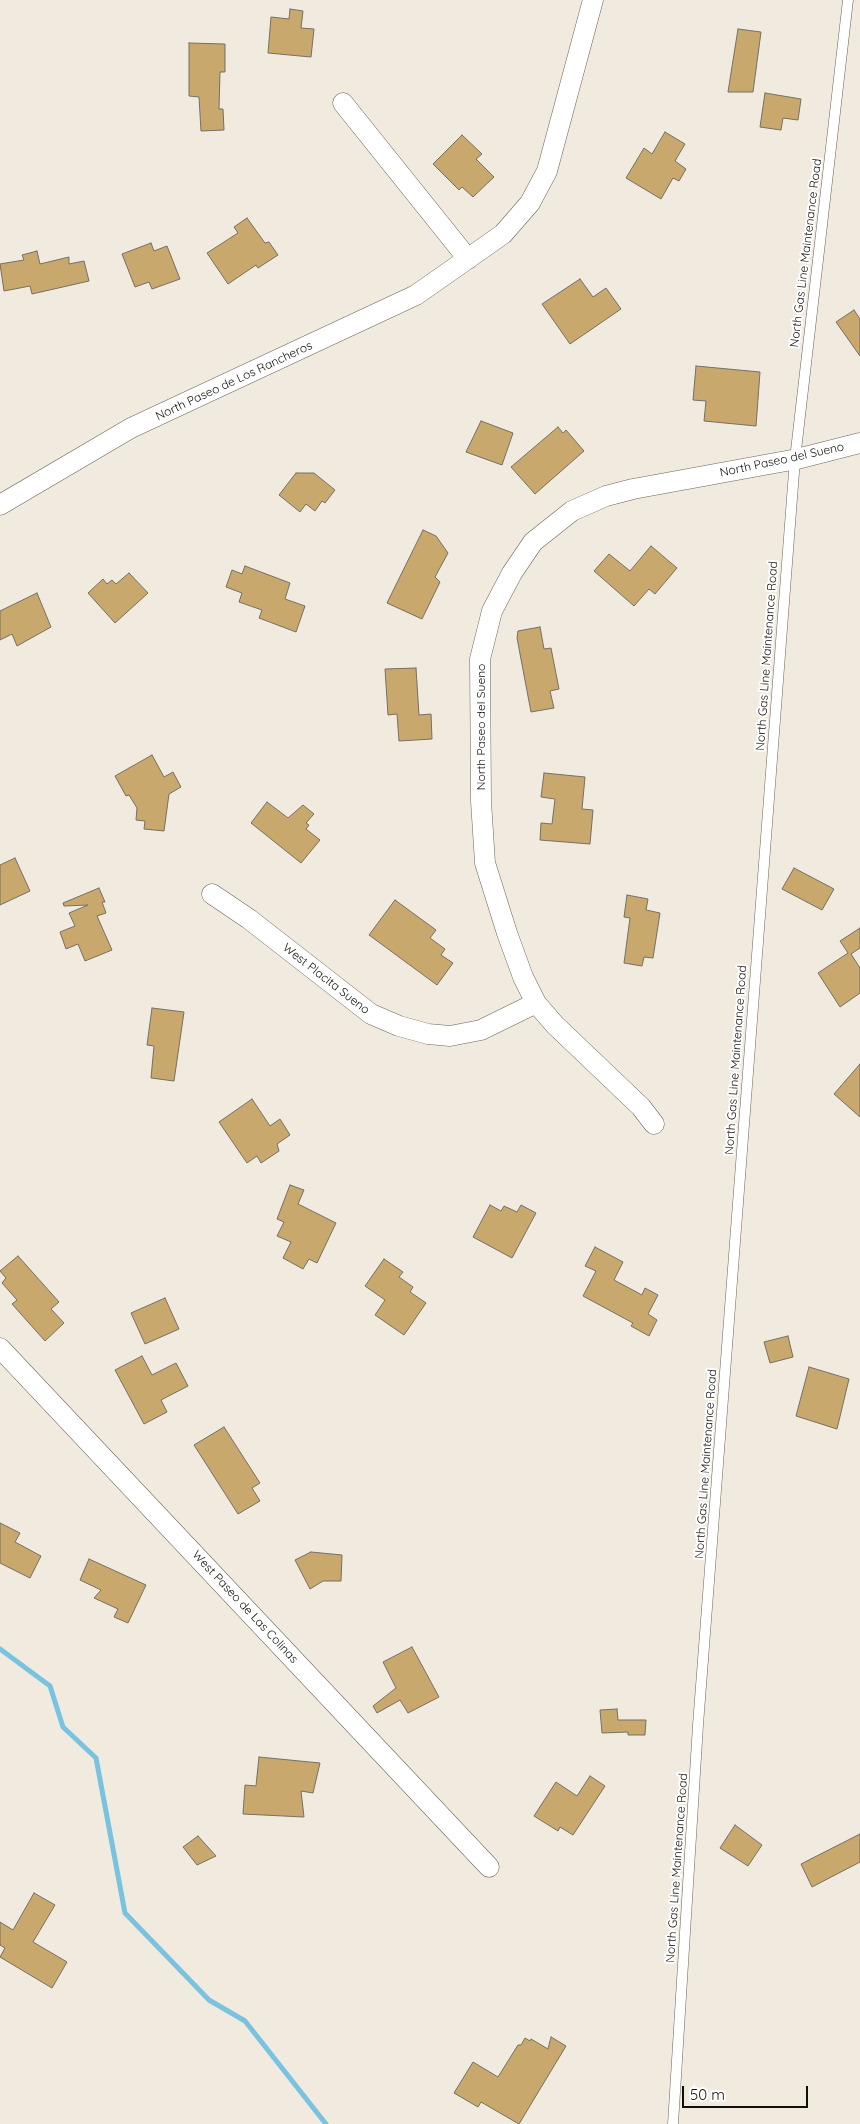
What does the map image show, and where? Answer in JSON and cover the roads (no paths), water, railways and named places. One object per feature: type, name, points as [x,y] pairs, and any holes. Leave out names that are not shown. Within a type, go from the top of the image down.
[{"type":"street","name":"North Paseo de Los Rancheros","points":[[0,505],[131,428],[416,295],[503,234],[530,203],[547,171],[594,0]]},
{"type":"street","points":[[343,103],[468,259]]},
{"type":"street","name":"North Paseo del Sueno","points":[[654,1124],[641,1108],[555,1025],[536,1003],[522,977],[485,863],[481,801],[480,659],[492,611],[512,573],[533,542],[572,511],[606,496],[633,489],[795,459],[860,443]]},
{"type":"street","name":"West Placita Sueno","points":[[212,894],[249,919],[371,1014],[399,1026],[428,1034],[450,1036],[481,1030],[536,1003]]},
{"type":"street","name":"West Paseo de Las Colinas","points":[[0,1348],[489,1867]]},
{"type":"lane","name":"North Gas Line Maintenance Road","points":[[673,2124],[698,1725],[795,459],[848,0]]},
{"type":"waterway","points":[[0,1649],[50,1686],[63,1727],[96,1758],[125,1913],[209,2000],[245,2021],[326,2124]]}]
